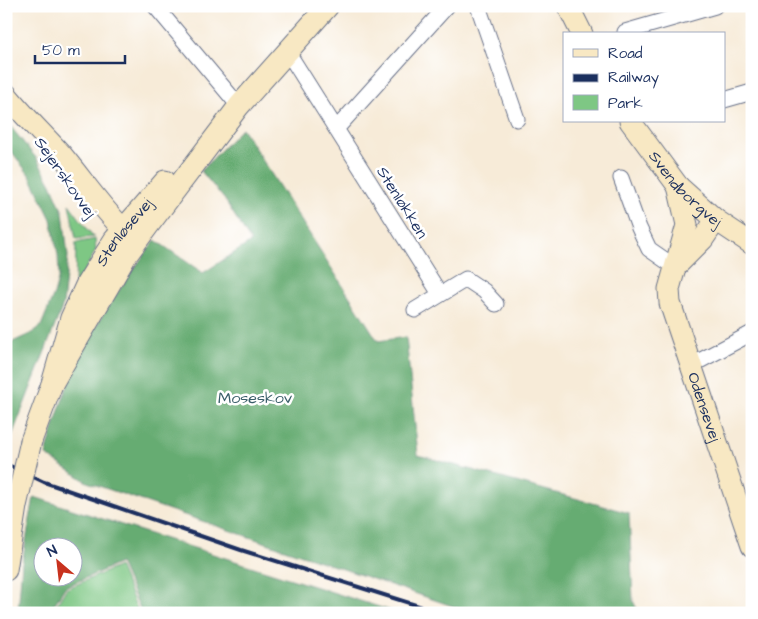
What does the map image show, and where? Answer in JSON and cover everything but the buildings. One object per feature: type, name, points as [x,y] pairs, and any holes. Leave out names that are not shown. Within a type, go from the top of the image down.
[{"type":"street","points":[[155,6],[239,106]]},
{"type":"street","name":"Stenløsevej","points":[[6,570],[16,506],[31,441],[52,384],[79,322],[124,239],[178,167],[239,106],[328,6]]},
{"type":"street","points":[[337,128],[447,6]]},
{"type":"street","points":[[478,6],[517,119]]},
{"type":"street","points":[[568,6],[581,32]]},
{"type":"street","points":[[584,6],[591,32]]},
{"type":"street","points":[[625,32],[715,6]]},
{"type":"street","name":"Stenløkken","points":[[287,51],[440,294]]},
{"type":"street","points":[[726,99],[752,92]]},
{"type":"street","name":"Sejerskovvej","points":[[6,94],[24,116],[61,154],[112,218],[124,239]]},
{"type":"street","name":"Svendborgvej","points":[[631,122],[678,186],[716,220],[752,244]]},
{"type":"street","points":[[621,178],[639,228],[649,249],[675,267],[703,239],[716,220]]},
{"type":"street","name":"Odensevej","points":[[678,186],[687,225],[669,289],[670,303],[752,546]]},
{"type":"street","points":[[415,310],[466,279],[484,291],[496,304]]},
{"type":"street","points":[[690,366],[752,333]]},
{"type":"green space","points":[[6,121],[37,159],[51,184],[63,212],[68,256],[63,305],[6,451],[6,345],[32,333],[41,326],[59,276],[58,255],[51,219],[30,176],[6,144]]},
{"type":"green space","name":"Moseskov","points":[[242,128],[378,341],[406,337],[418,455],[629,513],[633,601],[639,613],[473,613],[87,482],[46,455],[64,395],[86,344],[114,298],[155,240],[203,273],[251,242],[225,200],[201,171]]},
{"type":"green space","points":[[69,204],[92,235],[94,237],[76,239]]},
{"type":"green space","points":[[95,239],[96,250],[75,288],[76,243]]},
{"type":"green space","points":[[34,497],[398,613],[142,613],[120,563],[82,580],[82,536],[32,536],[32,586],[67,586],[49,613],[18,613],[22,563]]},
{"type":"green space","points":[[119,566],[139,613],[52,613],[66,589],[73,586],[82,586],[82,582]]},
{"type":"railway","points":[[6,464],[44,482],[241,550],[441,613]]}]
